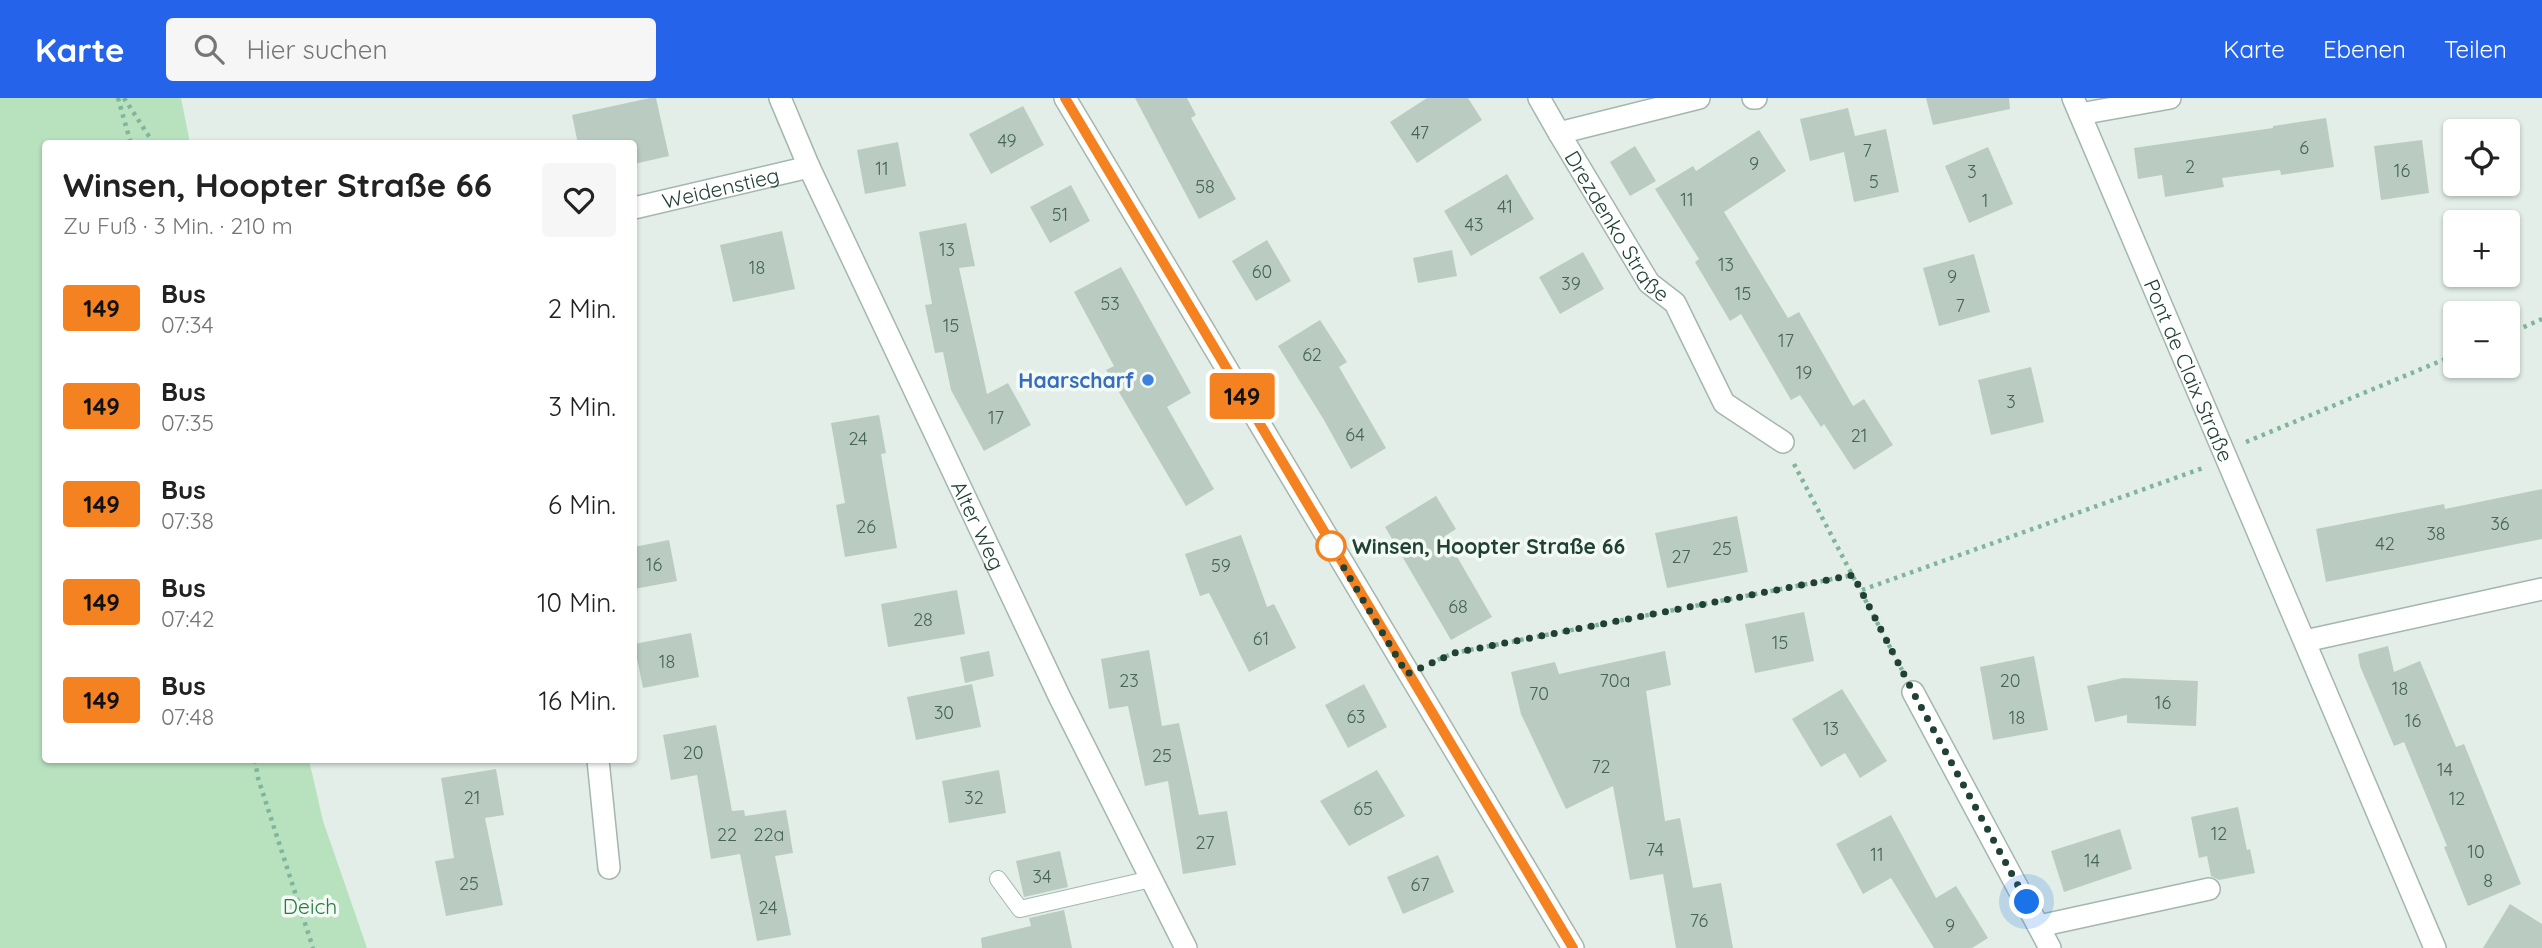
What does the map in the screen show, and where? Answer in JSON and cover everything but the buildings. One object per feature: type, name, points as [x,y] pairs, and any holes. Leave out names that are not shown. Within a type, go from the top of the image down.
[{"type":"street","name":"Alter Weg","points":[[780,98],[809,167],[1060,698],[1186,948]]},
{"type":"street","points":[[1065,98],[1573,948]]},
{"type":"street","name":"Drezdenko Straße","points":[[1539,98],[1649,283],[1675,303],[1724,403],[1783,442]]},
{"type":"street","name":"Drezdenko Straße","points":[[1559,133],[1699,98]]},
{"type":"street","points":[[2077,106],[2170,98]]},
{"type":"street","name":"Pont de Claix Straße","points":[[2077,106],[2435,948]]},
{"type":"street","name":"Weidenstieg","points":[[637,207],[809,167]]},
{"type":"street","points":[[2305,641],[2542,589]]},
{"type":"street","points":[[1913,692],[2050,948]]},
{"type":"street","points":[[598,763],[609,868]]},
{"type":"street","points":[[2039,926],[2210,889]]},
{"type":"lane","points":[[998,879],[1020,909],[1151,879]]},
{"type":"path","points":[[118,98],[130,140]]},
{"type":"path","points":[[124,98],[151,140]]},
{"type":"path","points":[[2520,329],[2542,319]]},
{"type":"path","points":[[1862,590],[2209,466],[2248,440],[2443,360]]},
{"type":"path","points":[[1783,442],[1913,692]]},
{"type":"path","points":[[1407,674],[1454,653],[1853,575]]},
{"type":"path","points":[[256,763],[313,948]]},
{"type":"green space","name":"Deich","points":[[0,98],[181,98],[189,140],[42,140],[42,763],[310,763],[323,821],[367,948],[0,948]]},
{"type":"bus line","name":"149","points":[[1065,98],[1573,948]]},
{"type":"place","name":"Haarscharf","points":[[1148,380]]},
{"type":"place","name":"Winsen, Hoopter Straße 66","points":[[1331,546]]},
{"type":"route","points":[[1331,546],[1407,674],[1454,653],[1853,575],[2027,902]]}]
